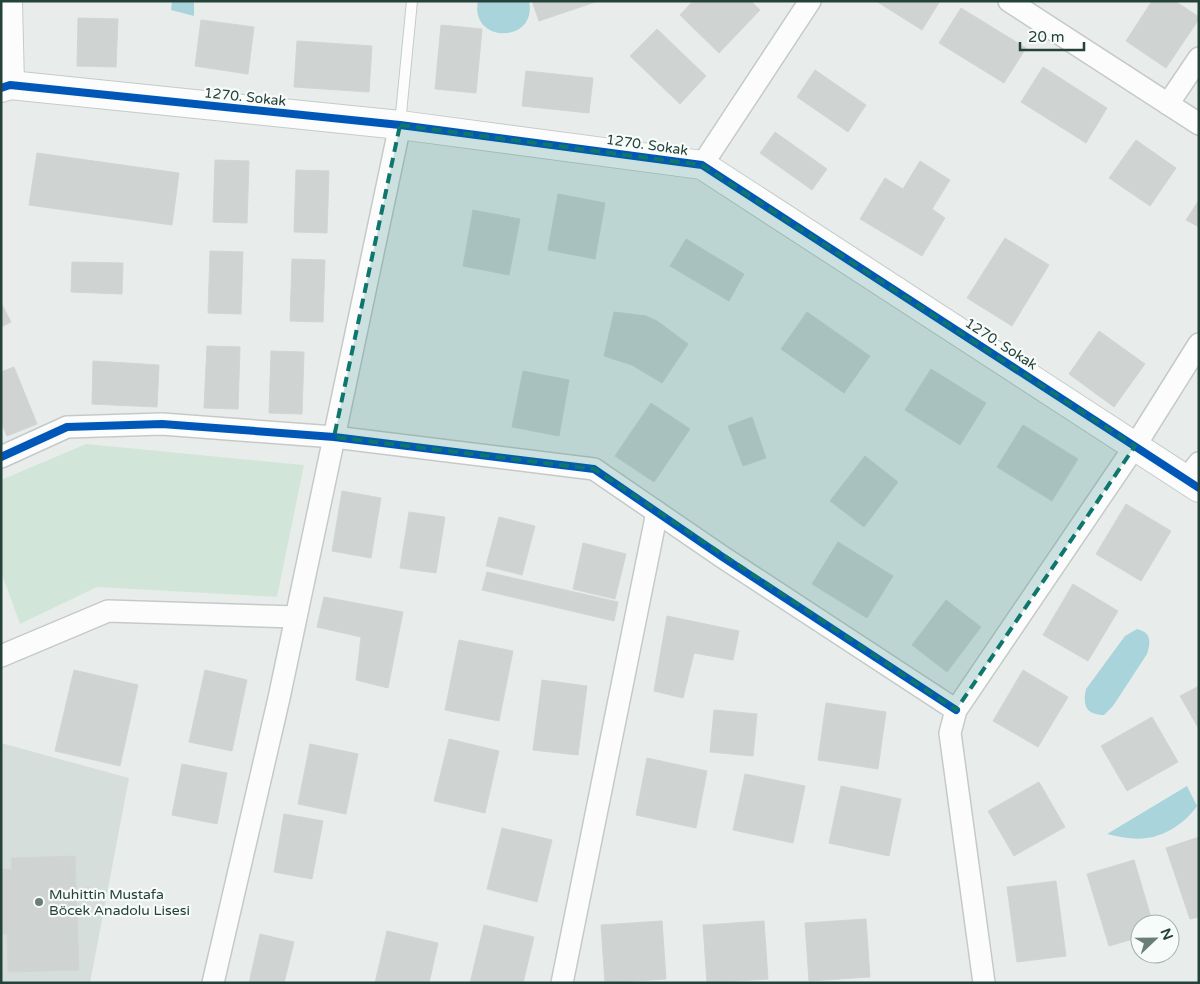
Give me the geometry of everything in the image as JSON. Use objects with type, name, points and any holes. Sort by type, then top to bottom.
[{"type":"street","points":[[6,86],[8,1]]},
{"type":"street","points":[[702,165],[810,1]]},
{"type":"street","points":[[1009,1],[1199,124]]},
{"type":"street","points":[[1168,104],[1199,58]]},
{"type":"street","name":"1270. Sokak","points":[[6,86],[400,125],[702,165],[1135,446],[1195,477]]},
{"type":"street","points":[[213,983],[279,698],[400,125]]},
{"type":"street","points":[[984,983],[950,733],[956,710],[1135,446],[1199,344]]},
{"type":"street","points":[[1,457],[67,427],[162,424],[334,436],[594,468],[724,558],[956,710]]},
{"type":"street","points":[[562,983],[657,512]]},
{"type":"street","points":[[3,651],[108,611],[296,617]]},
{"type":"lane","points":[[400,125],[412,1]]},
{"type":"highlighted area","points":[[400,125],[702,165],[1135,446],[956,710],[594,469],[334,437]]},
{"type":"shaded area","points":[[1,743],[129,778],[90,983],[1,983]]},
{"type":"green space","points":[[86,444],[304,465],[277,597],[97,587],[20,624],[1,572],[1,480]]},
{"type":"water","points":[[172,1],[194,1],[194,16],[171,10]]},
{"type":"water","points":[[478,1],[529,1],[529,15],[524,25],[514,31],[504,33],[493,31],[483,25],[478,15]]},
{"type":"water","points":[[1137,629],[1145,632],[1149,638],[1147,654],[1113,706],[1104,715],[1093,713],[1085,705],[1086,689],[1125,636]]},
{"type":"water","points":[[1187,786],[1197,806],[1188,817],[1169,831],[1142,839],[1107,834]]},
{"type":"building","points":[[532,1],[598,1],[539,21]]},
{"type":"building","points":[[693,1],[751,1],[760,10],[719,53],[680,15]]},
{"type":"building","points":[[876,1],[940,1],[922,30]]},
{"type":"building","points":[[1152,1],[1175,1],[1199,17],[1166,68],[1126,41]]},
{"type":"building","points":[[961,8],[1026,48],[1004,83],[939,43]]},
{"type":"building","points":[[78,18],[118,19],[116,67],[77,66]]},
{"type":"building","points":[[201,20],[254,27],[248,74],[195,66]]},
{"type":"building","points":[[441,25],[482,29],[476,93],[435,89]]},
{"type":"building","points":[[657,29],[706,76],[680,104],[630,56]]},
{"type":"building","points":[[297,41],[372,46],[369,92],[294,87]]},
{"type":"building","points":[[1043,67],[1107,108],[1086,143],[1021,102]]},
{"type":"building","points":[[815,70],[866,105],[848,132],[797,97]]},
{"type":"building","points":[[526,71],[593,78],[589,113],[522,106]]},
{"type":"building","points":[[775,132],[827,169],[812,190],[760,153]]},
{"type":"building","points":[[1136,140],[1176,168],[1150,206],[1109,178]]},
{"type":"building","points":[[37,153],[179,173],[172,225],[29,205]]},
{"type":"building","points":[[215,160],[249,161],[247,223],[213,222]]},
{"type":"building","points":[[920,161],[950,180],[932,209],[945,218],[922,256],[860,219],[885,178],[903,189]]},
{"type":"building","points":[[296,170],[329,171],[327,233],[294,232]]},
{"type":"building","points":[[558,194],[605,203],[595,259],[548,250]]},
{"type":"building","points":[[1199,200],[1199,227],[1186,220]]},
{"type":"building","points":[[473,210],[520,219],[509,275],[463,266]]},
{"type":"building","points":[[1005,238],[1049,265],[1012,326],[967,298]]},
{"type":"building","points":[[686,239],[744,274],[729,301],[670,266]]},
{"type":"building","points":[[210,251],[243,252],[241,314],[208,313]]},
{"type":"building","points":[[292,259],[325,260],[323,322],[290,321]]},
{"type":"building","points":[[72,262],[123,263],[122,294],[71,292]]},
{"type":"building","points":[[1,303],[11,322],[1,327]]},
{"type":"building","points":[[614,312],[646,316],[657,321],[688,344],[662,383],[632,365],[604,356]]},
{"type":"building","points":[[807,312],[870,356],[844,393],[781,349]]},
{"type":"building","points":[[1099,331],[1145,364],[1114,407],[1069,374]]},
{"type":"building","points":[[207,346],[240,347],[238,409],[204,408]]},
{"type":"building","points":[[271,351],[304,352],[302,414],[269,413]]},
{"type":"building","points":[[93,361],[159,365],[157,407],[92,404]]},
{"type":"building","points":[[14,367],[37,424],[7,436],[1,422],[1,372]]},
{"type":"building","points":[[931,369],[986,403],[960,445],[905,410]]},
{"type":"building","points":[[523,371],[569,380],[559,436],[512,427]]},
{"type":"building","points":[[651,403],[690,429],[654,482],[615,456]]},
{"type":"building","points":[[752,417],[766,458],[743,466],[728,426]]},
{"type":"building","points":[[1023,425],[1078,459],[1052,501],[997,467]]},
{"type":"building","points":[[865,456],[898,482],[864,527],[830,501]]},
{"type":"building","points":[[342,491],[381,498],[371,558],[332,551]]},
{"type":"building","points":[[1126,504],[1171,531],[1141,581],[1096,554]]},
{"type":"building","points":[[409,512],[445,517],[436,573],[400,568]]},
{"type":"building","points":[[499,517],[535,526],[522,575],[486,566]]},
{"type":"building","points":[[838,542],[893,576],[867,618],[812,584]]},
{"type":"building","points":[[583,543],[626,554],[615,599],[573,589]]},
{"type":"building","points":[[487,572],[618,602],[614,621],[482,590]]},
{"type":"building","points":[[1073,584],[1118,611],[1088,661],[1043,635]]},
{"type":"building","points":[[324,597],[403,612],[388,688],[356,680],[361,637],[317,627]]},
{"type":"building","points":[[946,600],[981,627],[947,672],[912,645]]},
{"type":"building","points":[[667,616],[739,631],[733,660],[694,653],[683,698],[654,691]]},
{"type":"building","points":[[459,640],[513,651],[499,721],[445,710]]},
{"type":"building","points":[[74,670],[138,685],[120,766],[55,751]]},
{"type":"building","points":[[205,670],[247,680],[232,751],[189,742]]},
{"type":"building","points":[[1023,670],[1068,697],[1038,747],[993,721]]},
{"type":"building","points":[[542,680],[587,686],[578,755],[533,750]]},
{"type":"building","points":[[1199,686],[1199,729],[1180,696]]},
{"type":"building","points":[[826,703],[886,712],[878,769],[818,760]]},
{"type":"building","points":[[714,710],[757,714],[753,756],[710,752]]},
{"type":"building","points":[[1152,717],[1178,762],[1127,791],[1101,746]]},
{"type":"building","points":[[449,739],[499,751],[485,813],[434,801]]},
{"type":"building","points":[[310,744],[358,754],[346,814],[298,804]]},
{"type":"building","points":[[647,758],[707,771],[696,828],[636,815]]},
{"type":"building","points":[[182,764],[227,773],[217,824],[172,815]]},
{"type":"building","points":[[745,774],[805,786],[793,843],[733,830]]},
{"type":"building","points":[[1039,782],[1065,827],[1014,856],[988,811]]},
{"type":"building","points":[[841,786],[901,799],[889,856],[829,843]]},
{"type":"building","points":[[284,814],[323,821],[312,879],[274,872]]},
{"type":"building","points":[[502,828],[552,840],[537,902],[487,889]]},
{"type":"building","points":[[1199,837],[1199,917],[1190,919],[1166,848]]},
{"type":"building","name":"Muhittin Mustafa Böcek Anadolu Lisesi","points":[[75,856],[79,970],[8,972],[7,934],[1,935],[1,869],[12,869],[11,858]]},
{"type":"building","points":[[1134,860],[1150,914],[1130,914],[1130,940],[1109,946],[1087,874]]},
{"type":"building","points":[[1056,881],[1066,956],[1017,962],[1007,887]]},
{"type":"building","points":[[866,919],[870,977],[809,981],[805,923]]},
{"type":"building","points":[[662,921],[666,979],[605,983],[601,925]]},
{"type":"building","points":[[764,921],[768,979],[707,983],[703,925]]},
{"type":"building","points":[[484,925],[534,937],[523,983],[470,983]]},
{"type":"building","points":[[387,931],[438,943],[429,983],[375,983]]},
{"type":"building","points":[[260,934],[294,942],[284,983],[249,983]]},
{"type":"cycle path","points":[[1,88],[10,85],[400,125],[702,165],[1199,488]]},
{"type":"cycle path","points":[[1,457],[67,427],[162,424],[334,437],[594,469],[724,558],[956,710]]},
{"type":"place","name":"Muhittin Mustafa Böcek Anadolu Lisesi","points":[[39,902]]}]
